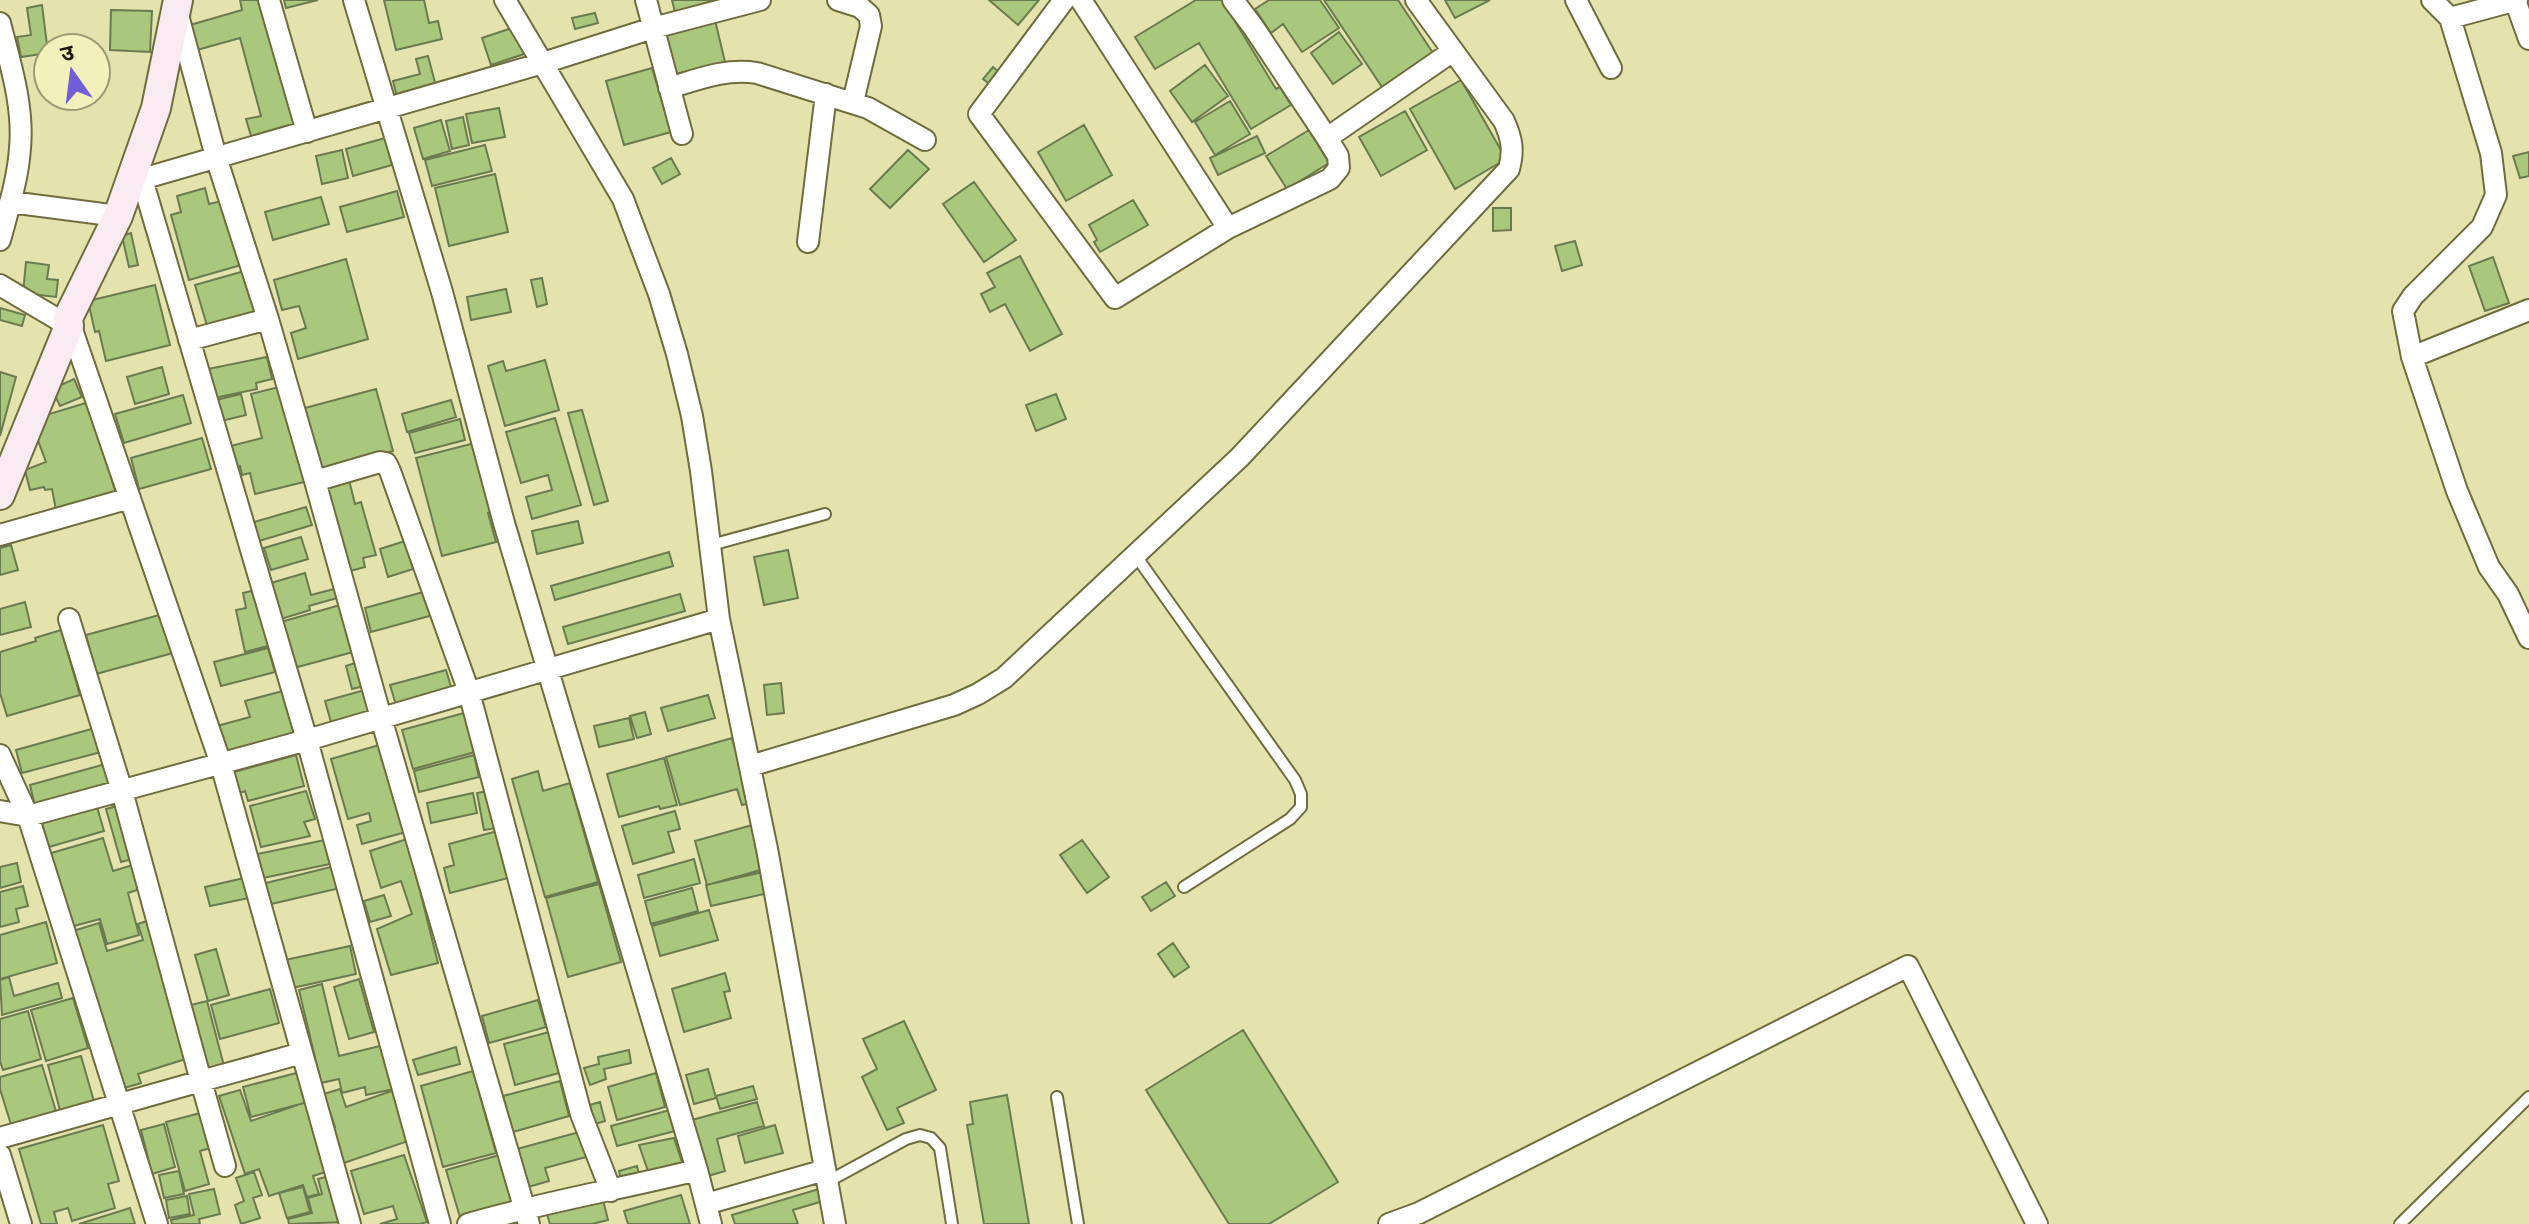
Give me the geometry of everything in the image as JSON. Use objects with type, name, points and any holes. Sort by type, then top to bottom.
[{"type":"main road","points":[[0,495],[6,466],[68,322],[137,176],[156,108],[177,6]]},
{"type":"street","points":[[269,0],[307,132]]},
{"type":"street","points":[[354,0],[442,292],[504,523],[709,1214],[826,1176]]},
{"type":"street","points":[[505,0],[623,199],[659,294],[692,416],[719,619],[750,766],[835,1224]]},
{"type":"street","points":[[646,0],[682,134]]},
{"type":"street","points":[[440,1224],[307,740],[189,340],[137,176],[307,132],[653,28],[760,0]]},
{"type":"street","points":[[838,0],[860,7],[869,15],[871,26],[853,102]]},
{"type":"street","points":[[1064,0],[979,114],[1115,298],[1228,228],[1330,179],[1339,168],[1338,156],[1327,138],[1233,0]]},
{"type":"street","points":[[1081,0],[1228,228]]},
{"type":"street","points":[[750,766],[954,705],[1004,678],[1240,457],[1509,169],[1513,153],[1512,138],[1504,121],[1416,0]]},
{"type":"street","points":[[1576,0],[1611,68]]},
{"type":"street","points":[[2432,0],[2450,18],[2491,153],[2496,195],[2482,227],[2413,296],[2403,311],[2412,357],[2457,491],[2489,567],[2508,594],[2529,638]]},
{"type":"street","points":[[2450,18],[2516,0],[2529,39]]},
{"type":"street","points":[[177,6],[216,157],[268,319],[526,1216]]},
{"type":"street","points":[[0,23],[20,113],[21,145],[0,240]]},
{"type":"street","points":[[1327,138],[1453,51]]},
{"type":"street","points":[[669,88],[740,70],[853,102],[925,140]]},
{"type":"street","points":[[808,242],[826,94]]},
{"type":"street","points":[[10,202],[118,216]]},
{"type":"street","points":[[0,285],[68,322],[221,764],[350,1224]]},
{"type":"street","points":[[2412,357],[2529,310]]},
{"type":"street","points":[[189,340],[268,319]]},
{"type":"street","points":[[315,481],[380,462],[386,463],[469,692],[581,1114],[611,1191]]},
{"type":"street","points":[[0,535],[130,498]]},
{"type":"street","points":[[69,619],[122,791],[225,1166]]},
{"type":"street","points":[[0,811],[28,816],[122,791],[719,619]]},
{"type":"street","points":[[0,755],[28,816],[157,1224]]},
{"type":"street","points":[[1389,1224],[1419,1213],[1582,1133],[1908,966],[2037,1224]]},
{"type":"street","points":[[0,1138],[302,1053]]},
{"type":"street","points":[[0,1155],[21,1224]]},
{"type":"street","points":[[468,1224],[526,1216],[697,1170]]},
{"type":"lane","points":[[711,545],[825,514]]},
{"type":"lane","points":[[1136,556],[1295,780],[1301,794],[1301,807],[1290,819],[1184,887]]},
{"type":"lane","points":[[1057,1097],[1078,1224]]},
{"type":"lane","points":[[2400,1224],[2529,1097]]},
{"type":"lane","points":[[826,1176],[906,1139],[920,1135],[931,1138],[940,1148],[952,1224]]},
{"type":"building","points":[[240,0],[258,0],[297,130],[252,139],[246,119],[261,116],[240,38],[197,50],[190,25],[242,10]]},
{"type":"building","points":[[284,0],[318,0],[286,8]]},
{"type":"building","points":[[384,0],[424,0],[429,23],[438,21],[442,39],[396,50]]},
{"type":"building","points":[[672,0],[717,0],[675,12]]},
{"type":"building","points":[[989,0],[1039,0],[1018,25]]},
{"type":"building","points":[[1196,0],[1222,0],[1276,89],[1280,87],[1291,105],[1251,129],[1199,43],[1155,69],[1135,37]]},
{"type":"building","points":[[1269,0],[1320,0],[1339,28],[1302,52],[1283,24],[1271,33],[1255,9]]},
{"type":"building","points":[[1324,0],[1398,0],[1433,53],[1382,87]]},
{"type":"building","points":[[1445,0],[1490,0],[1455,18]]},
{"type":"building","points":[[42,5],[45,32],[32,32],[32,55],[21,57],[17,37],[31,35],[27,8]]},
{"type":"building","points":[[111,10],[152,11],[150,52],[112,50]]},
{"type":"building","points":[[595,13],[598,23],[575,29],[572,18]]},
{"type":"building","points":[[715,20],[725,62],[676,74],[666,32]]},
{"type":"building","points":[[515,27],[524,54],[491,65],[482,38]]},
{"type":"building","points":[[1339,32],[1362,64],[1333,84],[1311,53]]},
{"type":"building","points":[[428,56],[436,86],[397,97],[393,81],[420,74],[416,59]]},
{"type":"building","points":[[1205,65],[1228,96],[1192,122],[1170,91]]},
{"type":"building","points":[[993,67],[1006,78],[996,89],[983,79]]},
{"type":"building","points":[[652,68],[671,132],[624,145],[606,81]]},
{"type":"building","points":[[1461,80],[1506,159],[1455,189],[1410,109]]},
{"type":"building","points":[[1230,101],[1250,134],[1215,155],[1195,122]]},
{"type":"building","points":[[499,108],[505,137],[472,143],[466,114]]},
{"type":"building","points":[[1405,111],[1427,150],[1381,176],[1359,137]]},
{"type":"building","points":[[463,117],[469,145],[452,149],[446,121]]},
{"type":"building","points":[[441,120],[450,151],[423,159],[414,128]]},
{"type":"building","points":[[1084,125],[1112,175],[1066,201],[1038,152]]},
{"type":"building","points":[[1309,130],[1329,163],[1287,189],[1266,156]]},
{"type":"building","points":[[1257,136],[1265,153],[1218,175],[1210,158]]},
{"type":"building","points":[[385,138],[392,165],[353,176],[346,149]]},
{"type":"building","points":[[485,145],[492,171],[432,186],[425,160]]},
{"type":"building","points":[[342,150],[348,178],[322,184],[316,156]]},
{"type":"building","points":[[908,150],[929,169],[890,208],[870,189]]},
{"type":"building","points":[[2529,152],[2529,176],[2520,178],[2513,156]]},
{"type":"building","points":[[671,158],[680,174],[662,184],[653,168]]},
{"type":"building","points":[[495,174],[508,232],[449,246],[435,188]]},
{"type":"building","points":[[974,182],[1016,240],[984,262],[943,204]]},
{"type":"building","points":[[205,188],[209,204],[222,201],[248,263],[189,280],[171,215],[181,212],[177,196]]},
{"type":"building","points":[[397,191],[404,217],[347,232],[340,207]]},
{"type":"building","points":[[321,197],[329,224],[273,240],[265,212]]},
{"type":"building","points":[[1133,200],[1148,225],[1100,252],[1089,225]]},
{"type":"building","points":[[1493,208],[1511,208],[1511,230],[1493,231]]},
{"type":"building","points":[[131,233],[138,265],[129,267],[122,236]]},
{"type":"building","points":[[1575,241],[1582,265],[1562,271],[1555,246]]},
{"type":"building","points":[[1020,256],[1062,334],[1030,351],[1005,304],[990,312],[981,294],[995,287],[987,273]]},
{"type":"building","points":[[2493,257],[2509,303],[2485,311],[2469,266]]},
{"type":"building","points":[[346,259],[368,339],[298,359],[291,333],[306,328],[299,306],[282,310],[274,280]]},
{"type":"building","points":[[26,262],[49,265],[47,279],[58,280],[56,297],[23,293]]},
{"type":"building","points":[[248,270],[260,314],[208,329],[195,285]]},
{"type":"building","points":[[542,278],[547,304],[537,307],[531,280]]},
{"type":"building","points":[[155,285],[170,345],[106,361],[88,301]]},
{"type":"building","points":[[506,289],[511,312],[471,320],[467,297]]},
{"type":"building","points":[[0,308],[25,315],[22,326],[0,320]]},
{"type":"building","points":[[267,357],[272,379],[256,383],[257,389],[214,398],[208,369]]},
{"type":"building","points":[[545,360],[559,410],[505,426],[488,366],[503,361],[506,371]]},
{"type":"building","points":[[162,367],[169,394],[135,404],[127,377]]},
{"type":"building","points":[[0,372],[16,377],[0,436]]},
{"type":"building","points":[[74,379],[82,397],[60,406],[52,389]]},
{"type":"building","points":[[283,386],[308,481],[255,494],[250,473],[242,475],[240,466],[236,467],[231,446],[262,438],[251,394]]},
{"type":"building","points":[[376,389],[393,451],[322,470],[305,408]]},
{"type":"building","points":[[241,394],[246,415],[221,421],[216,400]]},
{"type":"building","points":[[1056,394],[1066,419],[1036,431],[1026,405]]},
{"type":"building","points":[[183,395],[191,423],[124,443],[115,414]]},
{"type":"building","points":[[451,400],[456,417],[407,432],[402,414]]},
{"type":"building","points":[[89,402],[116,494],[56,510],[52,489],[30,490],[25,470],[46,462],[36,435],[46,415]]},
{"type":"building","points":[[582,410],[608,501],[594,505],[568,413]]},
{"type":"building","points":[[555,418],[581,505],[532,519],[526,497],[552,490],[548,475],[521,483],[506,432]]},
{"type":"building","points":[[460,419],[465,440],[415,453],[409,433]]},
{"type":"building","points":[[202,438],[211,469],[139,489],[131,458]]},
{"type":"building","points":[[475,443],[493,512],[488,513],[496,542],[442,556],[416,458]]},
{"type":"building","points":[[348,476],[355,504],[361,502],[376,555],[363,558],[365,567],[350,571],[325,483]]},
{"type":"building","points":[[306,507],[312,525],[259,541],[254,522]]},
{"type":"building","points":[[578,521],[583,543],[537,554],[532,531]]},
{"type":"building","points":[[301,537],[308,559],[271,570],[264,548]]},
{"type":"building","points":[[405,541],[413,569],[388,577],[380,549]]},
{"type":"building","points":[[11,545],[18,570],[0,575],[0,548]]},
{"type":"building","points":[[788,550],[798,598],[764,605],[754,557]]},
{"type":"building","points":[[669,552],[673,566],[555,600],[551,586]]},
{"type":"building","points":[[305,573],[311,595],[334,589],[337,598],[281,619],[271,583]]},
{"type":"building","points":[[255,590],[268,646],[245,652],[236,610],[246,608],[243,593]]},
{"type":"building","points":[[427,591],[433,615],[371,632],[365,608]]},
{"type":"building","points":[[680,594],[685,611],[568,644],[563,627]]},
{"type":"building","points":[[25,602],[31,627],[0,635],[0,609]]},
{"type":"building","points":[[340,605],[353,652],[294,668],[281,622]]},
{"type":"building","points":[[163,614],[173,653],[96,674],[86,635]]},
{"type":"building","points":[[61,630],[80,695],[7,716],[0,693],[0,652]]},
{"type":"building","points":[[268,648],[275,672],[221,686],[214,662]]},
{"type":"building","points":[[361,661],[368,685],[352,689],[346,666]]},
{"type":"building","points":[[446,670],[452,690],[396,705],[390,685]]},
{"type":"building","points":[[781,683],[784,713],[767,715],[764,685]]},
{"type":"building","points":[[365,690],[371,711],[331,722],[325,701]]},
{"type":"building","points":[[283,691],[295,737],[226,756],[217,726],[250,717],[245,701]]},
{"type":"building","points":[[708,695],[715,718],[668,731],[661,708]]},
{"type":"building","points":[[645,712],[651,734],[637,738],[630,716]]},
{"type":"building","points":[[464,713],[475,752],[413,769],[402,730]]},
{"type":"building","points":[[629,718],[634,739],[599,747],[594,726]]},
{"type":"building","points":[[95,728],[101,752],[22,773],[16,750]]},
{"type":"building","points":[[732,738],[750,803],[742,805],[737,789],[680,805],[666,757]]},
{"type":"building","points":[[393,741],[417,829],[362,844],[357,825],[371,821],[369,813],[348,819],[331,759]]},
{"type":"building","points":[[296,755],[304,786],[248,801],[245,791],[240,793],[234,772]]},
{"type":"building","points":[[474,755],[479,777],[419,792],[414,771]]},
{"type":"building","points":[[664,758],[677,805],[660,809],[659,806],[619,817],[607,774]]},
{"type":"building","points":[[109,763],[115,788],[36,810],[30,785]]},
{"type":"building","points":[[538,771],[543,791],[570,783],[598,882],[545,897],[512,779]]},
{"type":"building","points":[[306,791],[315,819],[304,822],[310,836],[261,847],[250,806]]},
{"type":"building","points":[[488,791],[496,828],[484,830],[477,793]]},
{"type":"building","points":[[473,793],[477,813],[431,823],[427,803]]},
{"type":"building","points":[[121,805],[136,858],[121,862],[106,809]]},
{"type":"building","points":[[97,807],[104,831],[49,847],[42,823]]},
{"type":"building","points":[[675,811],[680,829],[668,832],[674,852],[633,864],[622,826]]},
{"type":"building","points":[[756,824],[768,868],[707,885],[695,841]]},
{"type":"building","points":[[505,829],[516,876],[450,893],[444,868],[454,865],[449,844]]},
{"type":"building","points":[[103,838],[113,871],[133,865],[140,889],[128,893],[139,935],[107,944],[100,919],[70,927],[48,854]]},
{"type":"building","points":[[407,839],[438,963],[391,975],[377,929],[412,914],[401,881],[381,888],[370,851]]},
{"type":"building","points":[[325,840],[330,864],[258,879],[253,855]]},
{"type":"building","points":[[1082,840],[1109,877],[1087,893],[1060,855]]},
{"type":"building","points":[[694,859],[700,883],[644,898],[638,875]]},
{"type":"building","points":[[17,863],[21,882],[0,888],[0,867]]},
{"type":"building","points":[[335,866],[340,888],[267,905],[262,884]]},
{"type":"building","points":[[763,872],[768,893],[711,906],[706,885]]},
{"type":"building","points":[[244,878],[249,898],[210,906],[205,887]]},
{"type":"building","points":[[1166,882],[1175,896],[1151,911],[1142,897]]},
{"type":"building","points":[[599,884],[621,962],[568,977],[546,898]]},
{"type":"building","points":[[23,886],[28,906],[16,909],[19,922],[0,927],[0,892]]},
{"type":"building","points":[[692,888],[698,911],[651,924],[645,901]]},
{"type":"building","points":[[384,895],[391,916],[370,922],[364,901]]},
{"type":"building","points":[[709,910],[718,940],[660,956],[652,926]]},
{"type":"building","points":[[150,920],[192,1057],[138,1074],[141,1083],[121,1089],[73,931],[99,923],[107,951],[143,940],[138,924]]},
{"type":"building","points":[[46,922],[57,963],[0,979],[0,935]]},
{"type":"building","points":[[1173,943],[1189,967],[1174,977],[1158,954]]},
{"type":"building","points":[[350,946],[356,974],[292,988],[285,960]]},
{"type":"building","points":[[216,949],[229,995],[208,1001],[195,955]]},
{"type":"building","points":[[725,973],[730,991],[724,992],[731,1018],[684,1032],[672,989]]},
{"type":"building","points":[[9,977],[14,996],[58,983],[62,998],[2,1015],[0,980]]},
{"type":"building","points":[[359,979],[374,1032],[349,1039],[334,987]]},
{"type":"building","points":[[322,984],[339,1056],[384,1045],[394,1089],[366,1095],[365,1087],[342,1093],[339,1079],[321,1083],[299,990]]},
{"type":"building","points":[[270,989],[279,1023],[220,1039],[211,1005]]},
{"type":"building","points":[[73,998],[88,1048],[46,1061],[31,1010]]},
{"type":"building","points":[[538,1000],[546,1027],[489,1043],[482,1016]]},
{"type":"building","points":[[207,1001],[224,1066],[205,1071],[187,1006]]},
{"type":"building","points":[[28,1011],[41,1059],[3,1070],[0,1061],[0,1019]]},
{"type":"building","points":[[904,1021],[936,1090],[897,1108],[904,1123],[887,1130],[862,1077],[877,1069],[863,1039]]},
{"type":"building","points":[[1243,1030],[1338,1182],[1269,1224],[1229,1224],[1146,1090]]},
{"type":"building","points":[[549,1032],[559,1073],[515,1085],[504,1044]]},
{"type":"building","points":[[456,1047],[460,1064],[418,1075],[413,1060]]},
{"type":"building","points":[[629,1050],[631,1063],[604,1069],[606,1079],[590,1085],[584,1068],[599,1064],[598,1057]]},
{"type":"building","points":[[81,1056],[95,1105],[61,1114],[48,1065]]},
{"type":"building","points":[[42,1065],[58,1118],[13,1131],[0,1089],[0,1077]]},
{"type":"building","points":[[708,1069],[716,1098],[694,1104],[686,1075]]},
{"type":"building","points":[[473,1071],[496,1153],[443,1167],[421,1086]]},
{"type":"building","points":[[300,1072],[308,1102],[251,1117],[243,1087]]},
{"type":"building","points":[[656,1073],[665,1107],[617,1120],[608,1087]]},
{"type":"building","points":[[560,1081],[569,1116],[513,1132],[503,1096]]},
{"type":"building","points":[[753,1086],[757,1099],[720,1109],[716,1096]]},
{"type":"building","points":[[340,1089],[346,1107],[397,1089],[414,1139],[341,1164],[329,1129],[335,1127],[324,1094]]},
{"type":"building","points":[[240,1090],[251,1121],[309,1101],[332,1170],[313,1176],[319,1194],[307,1197],[303,1185],[269,1196],[259,1169],[245,1174],[219,1096]]},
{"type":"building","points":[[1007,1095],[1029,1224],[984,1224],[967,1125],[973,1124],[970,1102]]},
{"type":"building","points":[[600,1102],[605,1121],[595,1124],[590,1105]]},
{"type":"building","points":[[757,1102],[764,1126],[717,1139],[725,1171],[708,1176],[692,1120]]},
{"type":"building","points":[[670,1110],[675,1131],[617,1146],[611,1126]]},
{"type":"building","points":[[204,1112],[214,1147],[200,1151],[209,1184],[185,1191],[166,1122]]},
{"type":"building","points":[[164,1124],[175,1167],[152,1174],[141,1130]]},
{"type":"building","points":[[103,1125],[119,1181],[108,1184],[115,1208],[72,1221],[68,1208],[54,1212],[57,1224],[41,1224],[19,1149]]},
{"type":"building","points":[[775,1125],[783,1153],[745,1163],[738,1136]]},
{"type":"building","points":[[583,1131],[590,1156],[545,1168],[549,1181],[528,1187],[517,1149]]},
{"type":"building","points":[[674,1138],[683,1165],[649,1174],[639,1145]]},
{"type":"building","points":[[503,1154],[517,1204],[462,1224],[446,1170]]},
{"type":"building","points":[[404,1155],[427,1222],[380,1224],[397,1219],[393,1206],[364,1214],[351,1171]]},
{"type":"building","points":[[637,1166],[640,1179],[622,1184],[619,1171]]},
{"type":"building","points":[[179,1171],[184,1194],[164,1198],[159,1175]]},
{"type":"building","points":[[254,1172],[262,1195],[253,1198],[260,1218],[241,1224],[235,1205],[244,1201],[236,1178]]},
{"type":"building","points":[[333,1175],[346,1222],[289,1224],[288,1219],[312,1213],[308,1198],[322,1194],[318,1179]]},
{"type":"building","points":[[303,1187],[310,1212],[287,1218],[279,1193]]},
{"type":"building","points":[[214,1189],[220,1214],[199,1219],[200,1224],[172,1224],[171,1220],[194,1215],[189,1194]]},
{"type":"building","points":[[819,1189],[823,1201],[793,1210],[798,1224],[735,1224],[732,1215]]},
{"type":"building","points":[[681,1195],[690,1224],[628,1224],[624,1211]]},
{"type":"building","points":[[187,1196],[190,1214],[169,1218],[166,1200]]},
{"type":"building","points":[[602,1196],[608,1220],[592,1224],[550,1224],[546,1211]]},
{"type":"building","points":[[130,1208],[135,1224],[79,1224]]}]
